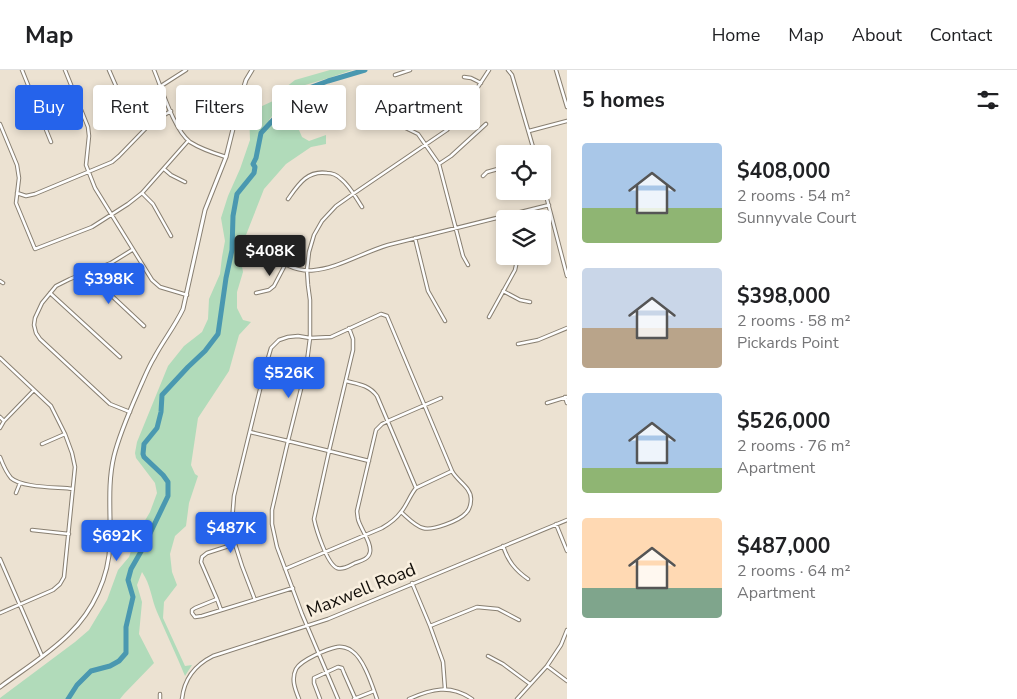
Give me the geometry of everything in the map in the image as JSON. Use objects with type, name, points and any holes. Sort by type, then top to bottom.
[{"type":"main road","points":[[0,687],[70,634],[85,616],[100,592],[110,545],[111,473],[114,456],[130,412],[153,359],[183,309],[205,210],[226,157],[242,93],[246,80],[252,70]]},
{"type":"street","points":[[22,70],[51,142]]},
{"type":"street","points":[[65,70],[88,127],[86,165],[95,188],[152,280],[160,287],[187,295]]},
{"type":"street","points":[[109,70],[116,85]]},
{"type":"street","points":[[154,70],[161,85]]},
{"type":"street","points":[[162,85],[184,70]]},
{"type":"street","points":[[395,75],[410,70]]},
{"type":"street","points":[[464,77],[481,83],[489,70]]},
{"type":"street","points":[[508,70],[512,76],[533,145]]},
{"type":"street","points":[[556,70],[567,107]]},
{"type":"street","points":[[562,89],[567,88]]},
{"type":"street","points":[[166,100],[179,129],[188,141],[226,157]]},
{"type":"street","points":[[17,194],[26,196],[35,194],[112,162],[152,122],[170,111]]},
{"type":"street","points":[[529,131],[567,121]]},
{"type":"street","points":[[0,124],[17,165],[19,178],[16,203],[35,249],[92,227],[128,204],[142,193],[188,141]]},
{"type":"street","points":[[439,164],[451,156],[486,124]]},
{"type":"street","points":[[411,130],[418,134],[439,164],[463,256],[468,265]]},
{"type":"street","points":[[338,699],[292,588],[277,547],[272,524],[272,510],[306,369],[310,338],[310,300],[307,270],[311,243],[318,227],[329,213],[353,194],[447,130]]},
{"type":"street","points":[[164,168],[171,175],[186,182]]},
{"type":"street","points":[[483,176],[487,172],[496,170]]},
{"type":"street","points":[[288,199],[304,178],[320,172],[330,173],[340,177],[362,207]]},
{"type":"street","points":[[142,193],[153,204],[171,236]]},
{"type":"street","points":[[548,200],[567,276]]},
{"type":"street","points":[[528,210],[549,205]]},
{"type":"street","points":[[268,248],[275,257],[285,264],[307,270],[317,270],[333,267],[376,248],[496,218]]},
{"type":"street","points":[[415,238],[428,291],[445,321]]},
{"type":"street","points":[[130,412],[110,404],[40,339],[34,325],[35,318],[42,304],[56,286],[111,263],[132,250]]},
{"type":"street","points":[[256,293],[269,290],[274,286],[285,264]]},
{"type":"street","points":[[489,317],[516,265]]},
{"type":"street","points":[[94,271],[97,282],[144,326]]},
{"type":"street","points":[[503,291],[520,300],[530,302]]},
{"type":"street","points":[[50,293],[120,357]]},
{"type":"street","points":[[254,600],[235,544],[232,522],[234,496],[264,372],[271,348],[279,340],[298,336],[310,338],[331,337],[381,314],[384,314],[389,320],[452,471],[456,479],[466,487],[471,499],[469,509],[465,514],[434,529],[420,527],[401,512]]},
{"type":"street","points":[[349,328],[353,339],[353,350],[314,519],[326,552],[334,566],[344,568],[366,559],[370,552],[357,512],[376,430],[388,421],[442,398]]},
{"type":"street","points":[[518,344],[538,340],[567,328]]},
{"type":"street","points":[[0,358],[51,406],[72,453],[75,467],[64,577],[53,590],[0,613]]},
{"type":"street","points":[[346,381],[361,384],[371,389],[377,396],[416,488]]},
{"type":"street","points":[[0,428],[4,421],[34,390]]},
{"type":"street","points":[[547,403],[566,397],[567,403]]},
{"type":"street","points":[[0,417],[4,421]]},
{"type":"street","points":[[250,432],[369,461]]},
{"type":"street","points":[[42,444],[64,434]]},
{"type":"street","points":[[0,457],[6,471],[20,483],[73,489]]},
{"type":"street","points":[[285,569],[391,523],[401,512],[416,488],[452,471]]},
{"type":"street","points":[[16,494],[20,483]]},
{"type":"street","name":"Maxwell Road","points":[[182,699],[188,678],[206,659],[219,653],[328,619],[567,520]]},
{"type":"street","points":[[556,524],[567,551]]},
{"type":"street","points":[[32,530],[68,534]]},
{"type":"street","points":[[221,610],[201,559],[207,553],[235,544]]},
{"type":"street","points":[[503,546],[512,566],[528,579]]},
{"type":"street","points":[[0,559],[42,656]]},
{"type":"street","points":[[412,583],[443,662],[445,689]]},
{"type":"street","points":[[217,599],[195,608],[192,610],[193,615],[198,617],[292,588]]},
{"type":"street","points":[[430,626],[478,607],[498,609],[519,620]]},
{"type":"street","points":[[517,699],[547,666],[561,645],[567,630]]},
{"type":"street","points":[[298,699],[294,684],[297,666],[306,659],[339,646],[351,650],[360,660],[377,699]]},
{"type":"street","points":[[488,656],[503,664],[530,684]]},
{"type":"street","points":[[547,666],[567,681]]},
{"type":"street","points":[[320,699],[313,681],[314,678],[338,667],[342,668],[354,699],[374,690]]},
{"type":"street","points":[[409,699],[427,692],[445,689],[464,693],[472,699]]},
{"type":"street","points":[[160,694],[160,699]]},
{"type":"green space","points":[[330,70],[352,70],[305,85],[289,85],[295,80]]},
{"type":"green space","points":[[272,101],[272,116],[269,120],[272,122],[272,130],[299,130],[302,137],[309,141],[326,135],[326,144],[311,147],[286,164],[264,189],[246,235],[241,261],[243,272],[237,292],[237,308],[243,320],[251,322],[239,335],[229,371],[198,418],[191,465],[198,476],[189,503],[186,526],[175,536],[170,554],[172,572],[177,585],[164,602],[163,618],[185,666],[192,665],[185,676],[142,572],[137,585],[142,602],[139,634],[154,663],[120,699],[0,699],[89,630],[107,600],[118,570],[129,557],[137,534],[150,512],[157,493],[155,483],[136,458],[137,442],[168,366],[184,346],[202,332],[208,319],[209,299],[220,274],[225,241],[221,218],[250,140],[250,130],[262,130],[262,106]]},
{"type":"waterway","points":[[68,699],[77,685],[91,671],[110,666],[119,661],[126,653],[126,627],[133,597],[128,580],[131,569],[168,496],[168,482],[144,457],[144,444],[157,428],[161,412],[162,395],[205,351],[218,334],[232,250],[233,216],[237,194],[254,173],[255,167],[253,164],[261,133],[287,101],[301,91],[365,70]]}]
